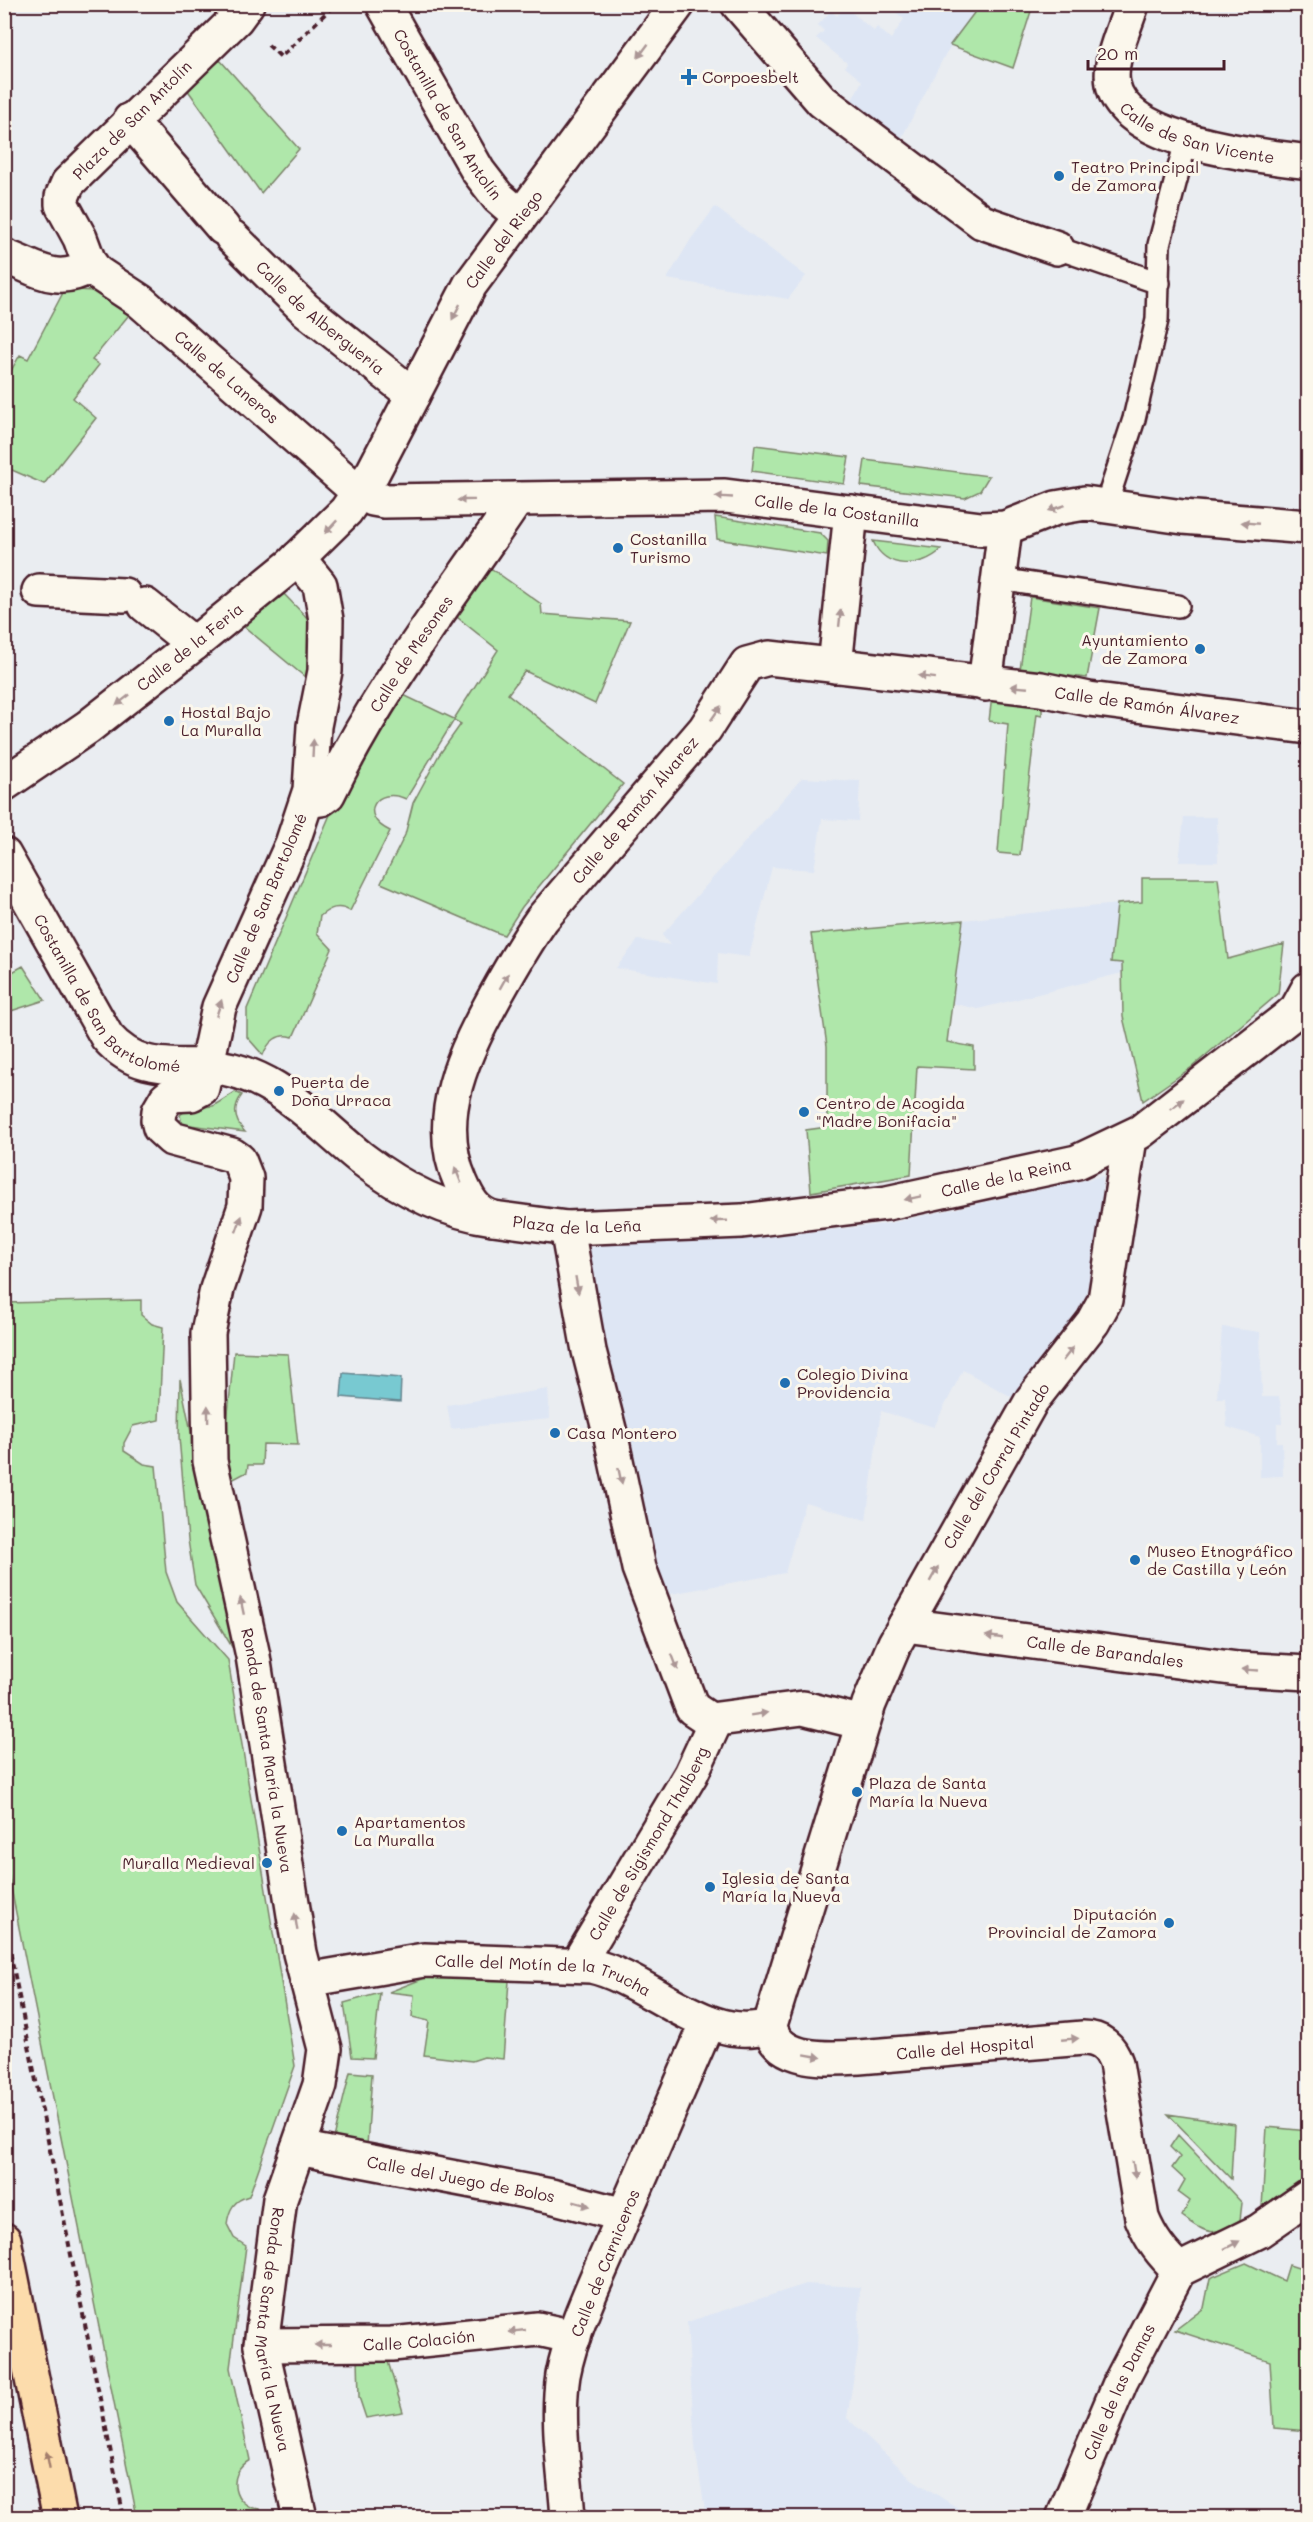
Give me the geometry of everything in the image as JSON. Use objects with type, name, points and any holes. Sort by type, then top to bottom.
[{"type":"highway","points":[[4,2240],[60,2517]]},
{"type":"street","name":"Costanilla de San Antolín","points":[[383,4],[478,171],[498,197],[520,216]]},
{"type":"street","name":"Calle del Riego","points":[[360,492],[465,294],[520,216],[678,4]]},
{"type":"street","points":[[738,4],[822,101],[982,222],[1057,248]]},
{"type":"street","name":"Calle de San Vicente","points":[[1132,4],[1112,77],[1114,91],[1121,104],[1135,116],[1186,141],[1220,149],[1308,162]]},
{"type":"street","name":"Plaza de San Antolín","points":[[91,266],[75,228],[64,212],[62,197],[68,183],[130,120],[232,9]]},
{"type":"street","name":"Calle de Alberguería","points":[[130,120],[228,233],[305,309],[413,395]]},
{"type":"street","points":[[4,256],[60,277],[74,275],[91,266]]},
{"type":"street","name":"Calle de Laneros","points":[[91,266],[140,301],[360,492]]},
{"type":"street","name":"Calle de la Costanilla","points":[[360,492],[384,501],[714,496],[981,529],[1005,528],[1065,505],[1106,505],[1183,517],[1308,527]]},
{"type":"street","name":"Calle de la Feria","points":[[4,784],[88,727],[194,644],[298,558],[328,530],[360,492]]},
{"type":"street","name":"Calle de Mesones","points":[[307,801],[321,799],[328,794],[357,738],[388,687],[517,499]]},
{"type":"street","points":[[835,666],[851,512]]},
{"type":"street","points":[[985,684],[1005,528]]},
{"type":"street","name":"Calle de San Bartolomé","points":[[207,1066],[215,1021],[223,995],[292,843],[307,801],[314,726],[325,671],[326,620],[320,585],[298,558]]},
{"type":"street","points":[[39,591],[135,600],[194,644]]},
{"type":"street","name":"Calle de Ramón Álvarez","points":[[476,1032],[524,946],[542,919],[705,729],[747,664],[769,658],[1041,689],[1089,699],[1308,727]]},
{"type":"street","name":"Costanilla de San Bartolomé","points":[[4,855],[107,1037],[117,1048],[129,1057],[159,1065],[207,1066],[242,1071],[293,1098],[361,1158]]},
{"type":"street","name":"Calle de la Reina","points":[[660,1223],[741,1221],[887,1203],[1077,1162],[1130,1138],[1287,1018],[1305,996]]},
{"type":"street","name":"Plaza de la Leña","points":[[476,1032],[466,1055],[451,1106],[450,1144],[454,1166],[467,1197],[478,1211],[493,1218]]},
{"type":"street","name":"Ronda de Santa María la Nueva","points":[[207,1066],[205,1081],[198,1092],[171,1095],[159,1111],[158,1120],[160,1128],[172,1139],[232,1155],[239,1160],[246,1178],[245,1206],[216,1289],[208,1333],[209,1452],[253,1656],[300,1953],[322,2033],[324,2068],[276,2215],[261,2345],[300,2517]]},
{"type":"street","name":"Calle del Corral Pintado","points":[[905,1625],[1032,1400],[1093,1322],[1105,1300],[1130,1138]]},
{"type":"street","name":"Plaza de la Leña","points":[[361,1158],[429,1202],[493,1218],[567,1228],[660,1223]]},
{"type":"street","points":[[567,1228],[589,1351],[611,1437],[639,1568],[696,1712],[704,1718],[716,1720],[803,1708],[863,1723]]},
{"type":"street","points":[[770,2025],[863,1723],[877,1683],[905,1625]]},
{"type":"street","name":"Calle de Barandales","points":[[905,1625],[1238,1669],[1308,1673]]},
{"type":"street","name":"Calle de Sigismond Thalberg","points":[[577,1965],[691,1774],[716,1720]]},
{"type":"street","name":"Calle del Motín de la Trucha","points":[[307,1980],[424,1960],[577,1965],[616,1972],[708,2022],[745,2029],[770,2025]]},
{"type":"street","name":"Calle de Carniceros","points":[[568,2517],[561,2406],[563,2375],[574,2337],[624,2215],[708,2022]]},
{"type":"street","name":"Calle del Hospital","points":[[770,2025],[775,2041],[784,2048],[823,2058],[1090,2038],[1104,2044],[1114,2055],[1142,2218],[1150,2238],[1179,2270]]},
{"type":"street","name":"Calle del Juego de Bolos","points":[[298,2148],[551,2196],[624,2215]]},
{"type":"street","points":[[1179,2270],[1259,2231],[1308,2197]]},
{"type":"street","name":"Calle de las Damas","points":[[1063,2517],[1122,2381],[1179,2270]]},
{"type":"street","name":"Calle Colación","points":[[261,2345],[392,2344],[538,2329],[574,2337]]},
{"type":"lane","points":[[1106,505],[1134,419],[1158,315],[1157,259],[1160,237],[1186,141]]},
{"type":"lane","points":[[1057,248],[1159,283]]},
{"type":"lane","points":[[999,579],[1178,606]]},
{"type":"path","points":[[232,9],[281,57],[335,4]]},
{"type":"path","points":[[4,951],[11,961],[4,965]]},
{"type":"path","points":[[4,1922],[124,2517]]},
{"type":"shaded area","points":[[887,5],[980,5],[946,53],[901,139],[852,100],[862,81],[845,67],[847,63],[816,38],[824,31],[818,25],[831,11],[837,16],[845,7],[874,31],[877,27],[891,39],[904,19]]},
{"type":"shaded area","points":[[715,207],[806,276],[788,299],[667,279],[691,239]]},
{"type":"shaded area","points":[[802,778],[860,781],[858,821],[822,819],[814,870],[772,867],[749,957],[718,953],[717,984],[616,968],[638,940],[670,945],[662,935]]},
{"type":"shaded area","points":[[1184,817],[1217,817],[1218,862],[1179,862]]},
{"type":"shaded area","points":[[1117,904],[1111,961],[1122,963],[1122,973],[978,1009],[951,1003],[963,920]]},
{"type":"shaded area","name":"Colegio Divina Providencia","points":[[1103,1176],[1099,1249],[1084,1301],[1019,1401],[963,1370],[934,1427],[881,1411],[866,1520],[805,1502],[785,1573],[665,1595],[653,1562],[627,1430],[606,1350],[589,1248],[632,1240],[735,1238],[736,1240],[886,1224]]},
{"type":"shaded area","points":[[1222,1327],[1260,1332],[1262,1397],[1279,1397],[1281,1407],[1282,1424],[1277,1424],[1277,1442],[1282,1442],[1283,1476],[1260,1477],[1260,1437],[1227,1427],[1225,1398],[1217,1398]]},
{"type":"shaded area","points":[[548,1389],[550,1419],[451,1429],[447,1405]]},
{"type":"shaded area","points":[[806,2284],[860,2287],[858,2352],[847,2418],[912,2479],[972,2517],[706,2517],[695,2447],[687,2322]]},
{"type":"green space","points":[[980,5],[1033,5],[1013,68],[950,45]]},
{"type":"green space","points":[[220,60],[299,149],[261,193],[187,89]]},
{"type":"green space","points":[[65,289],[106,292],[137,305],[92,360],[99,365],[73,398],[96,418],[44,484],[5,467],[5,381],[20,355],[28,359]]},
{"type":"green space","points":[[755,445],[849,457],[844,484],[752,471]]},
{"type":"green space","points":[[865,460],[989,476],[980,491],[965,498],[861,486]]},
{"type":"green space","points":[[715,517],[820,533],[828,541],[827,556],[717,539]]},
{"type":"green space","points":[[873,541],[942,549],[933,556],[914,563],[895,562],[886,557]]},
{"type":"green space","points":[[485,564],[541,604],[542,614],[630,621],[595,704],[525,671],[508,694],[623,784],[522,907],[504,935],[498,933],[381,883],[405,835],[413,803],[439,755],[461,724],[454,720],[406,799],[386,796],[374,804],[374,818],[390,831],[350,911],[334,908],[320,916],[317,933],[332,949],[293,1037],[283,1036],[274,1039],[263,1055],[247,1037],[247,1009],[338,796],[395,691],[454,719],[498,650],[452,613]]},
{"type":"green space","points":[[282,592],[313,624],[311,682],[241,624]]},
{"type":"green space","points":[[1030,597],[1100,608],[1087,678],[1020,670]]},
{"type":"green space","points":[[992,696],[1042,700],[1042,715],[1037,714],[1020,855],[998,853],[1008,724],[989,721]]},
{"type":"green space","points":[[1142,878],[1218,878],[1228,959],[1284,944],[1278,994],[1192,1067],[1143,1101],[1123,1017],[1122,963],[1111,962],[1117,904],[1142,902]]},
{"type":"green space","points":[[963,920],[947,1042],[974,1047],[974,1069],[917,1066],[911,1175],[811,1192],[806,1130],[827,1127],[827,1046],[811,934]]},
{"type":"green space","points":[[23,966],[45,1000],[5,1013],[5,976]]},
{"type":"green space","points":[[235,1092],[242,1095],[236,1114],[238,1123],[245,1132],[182,1124],[180,1115],[189,1108],[213,1106]]},
{"type":"green space","points":[[141,1300],[141,1315],[152,1324],[163,1327],[159,1420],[133,1426],[124,1443],[124,1451],[144,1464],[156,1466],[166,1572],[177,1602],[228,1660],[295,2066],[249,2196],[233,2206],[227,2224],[234,2238],[246,2246],[230,2368],[250,2460],[237,2473],[235,2489],[244,2502],[260,2509],[263,2517],[137,2517],[5,1858],[5,1303]]},
{"type":"green space","points":[[234,1352],[288,1354],[298,1445],[263,1444],[262,1465],[248,1465],[247,1472],[232,1480],[222,1475]]},
{"type":"green space","points":[[180,1379],[238,1657],[195,1585],[188,1540],[179,1437]]},
{"type":"green space","points":[[435,1974],[509,1981],[503,2059],[484,2057],[472,2061],[424,2055],[429,2021],[412,2017],[414,1995],[389,1992]]},
{"type":"green space","points":[[380,1993],[373,2058],[352,2057],[344,2003]]},
{"type":"green space","points":[[350,2072],[372,2074],[367,2146],[333,2142]]},
{"type":"green space","points":[[1168,2114],[1234,2124],[1231,2179]]},
{"type":"green space","points":[[1267,2127],[1308,2131],[1308,2178],[1262,2207]]},
{"type":"green space","points":[[1178,2135],[1242,2203],[1240,2220],[1223,2230],[1210,2232],[1182,2216],[1190,2201],[1178,2192],[1185,2180],[1172,2168],[1180,2157],[1170,2147]]},
{"type":"green space","points":[[1246,2263],[1284,2281],[1289,2265],[1308,2271],[1308,2431],[1274,2428],[1270,2361],[1175,2330],[1204,2308],[1210,2278]]},
{"type":"green space","points":[[358,2358],[387,2358],[403,2412],[366,2418],[359,2397]]},
{"type":"water","points":[[343,1373],[401,1378],[400,1402],[341,1397]]},
{"type":"place","name":"Corpoesbelt","points":[[689,77]]},
{"type":"place","name":"Teatro Principal de Zamora","points":[[1059,176]]},
{"type":"place","name":"Costanilla Turismo","points":[[618,548]]},
{"type":"place","name":"Ayuntamiento de Zamora","points":[[1200,649]]},
{"type":"place","name":"Hostal Bajo La Muralla","points":[[169,721]]},
{"type":"place","name":"Puerta de Doña Urraca","points":[[279,1091]]},
{"type":"place","name":"Centro de Acogida \"Madre Bonifacia\"","points":[[804,1112]]},
{"type":"place","name":"Colegio Divina Providencia","points":[[785,1383]]},
{"type":"place","name":"Casa Montero","points":[[555,1433]]},
{"type":"place","name":"Museo Etnográfico de Castilla y León","points":[[1135,1560]]},
{"type":"place","name":"Plaza de Santa María la Nueva","points":[[857,1792]]},
{"type":"place","name":"Apartamentos La Muralla","points":[[342,1831]]},
{"type":"place","name":"Muralla Medieval","points":[[267,1863]]},
{"type":"place","name":"Iglesia de Santa María la Nueva","points":[[710,1887]]},
{"type":"place","name":"Diputación Provincial de Zamora","points":[[1169,1923]]}]
